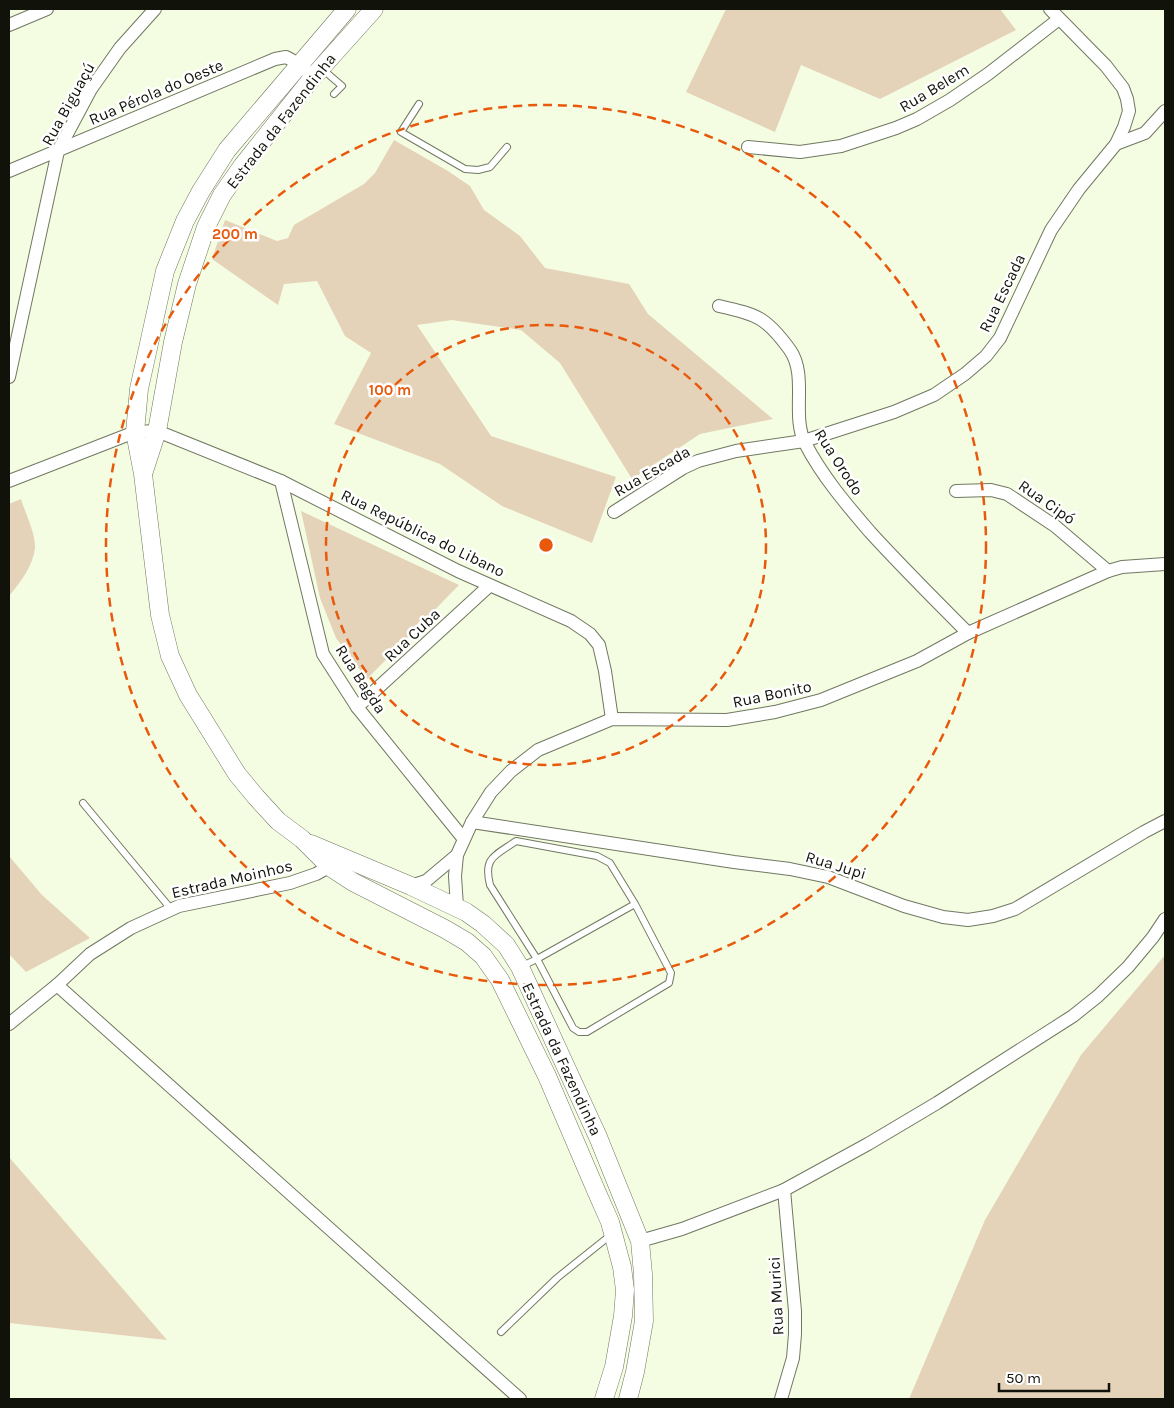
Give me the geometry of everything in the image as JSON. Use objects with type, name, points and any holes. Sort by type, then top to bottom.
[{"type":"main road","name":"Estrada da Fazendinha","points":[[347,9],[228,150],[201,191],[185,220],[165,271],[139,389],[135,432],[143,474],[160,615],[170,656],[188,695],[237,774],[278,821],[337,863],[353,882],[445,929],[466,942],[483,956],[500,980],[547,1076],[613,1233],[622,1267],[625,1290],[620,1339],[604,1399]]},
{"type":"main road","name":"Estrada da Fazendinha","points":[[143,474],[157,431],[173,342],[187,284],[206,227],[222,195],[243,165],[317,72],[374,9]]},
{"type":"main road","name":"Estrada da Fazendinha","points":[[337,863],[411,886],[457,907],[483,924],[506,945],[520,967],[598,1136],[640,1241],[644,1321],[628,1399]]},
{"type":"street","points":[[9,25],[47,9]]},
{"type":"street","name":"Rua Biguaçú","points":[[9,377],[58,151],[91,89],[120,48],[155,9]]},
{"type":"street","name":"Rua Escada","points":[[614,512],[683,468],[698,461],[736,451],[804,441],[894,412],[934,395],[965,374],[986,356],[1000,338],[1051,230],[1079,189],[1116,144],[1124,127],[1128,111],[1128,98],[1123,88],[1106,66],[1050,9]]},
{"type":"street","name":"Rua Belem","points":[[748,147],[800,152],[841,146],[896,128],[917,119],[950,100],[988,74],[1059,19]]},
{"type":"street","name":"Rua Pérola do Oeste","points":[[9,171],[275,59],[286,57],[299,64]]},
{"type":"street","points":[[299,64],[317,72]]},
{"type":"street","points":[[1116,144],[1145,133],[1165,111]]},
{"type":"street","name":"Rua Orodo","points":[[719,306],[751,314],[765,320],[778,334],[792,353],[797,365],[799,418],[804,441],[843,501],[908,573],[968,633]]},
{"type":"street","points":[[9,481],[135,432],[157,431]]},
{"type":"street","name":"Rua República do Libano","points":[[157,431],[281,481],[489,586],[571,621],[590,634],[598,646],[605,671],[612,719]]},
{"type":"street","name":"Rua Bagda","points":[[281,481],[323,654],[357,707],[463,838]]},
{"type":"street","name":"Rua Cipó","points":[[956,491],[992,490],[1007,494],[1055,526],[1108,571]]},
{"type":"street","points":[[1108,571],[1122,567],[1165,564]]},
{"type":"street","name":"Rua Bonito","points":[[457,907],[455,876],[457,855],[463,838],[491,792],[511,771],[538,750],[612,719],[727,720],[775,712],[821,700],[917,660],[968,633],[1108,571]]},
{"type":"street","name":"Rua Cuba","points":[[357,707],[489,586]]},
{"type":"street","name":"Rua Jupi","points":[[472,822],[790,869],[828,877],[904,906],[943,917],[968,920],[993,916],[1015,909],[1165,821]]},
{"type":"street","points":[[411,886],[426,881],[457,855]]},
{"type":"street","name":"Estrada Moinhos","points":[[9,1024],[57,985],[90,954],[131,928],[179,906],[290,883],[316,874],[337,863]]},
{"type":"street","points":[[640,1241],[682,1229],[784,1190],[930,1108],[1073,1016],[1098,996],[1128,966],[1153,937],[1165,919]]},
{"type":"street","points":[[57,985],[520,1399]]},
{"type":"street","name":"Rua Murici","points":[[781,1399],[793,1358],[795,1334],[795,1310],[784,1190]]},
{"type":"lane","points":[[317,72],[342,86],[334,94]]},
{"type":"lane","points":[[419,104],[401,132],[466,169],[478,170],[490,167],[507,147]]},
{"type":"lane","points":[[83,803],[171,909]]},
{"type":"lane","points":[[516,841],[603,859],[610,863],[635,904],[671,973],[670,983],[587,1032],[579,1032],[573,1028],[537,960],[490,885],[486,871],[490,859],[516,841]]},
{"type":"lane","points":[[520,967],[537,960],[635,904]]},
{"type":"lane","points":[[501,1332],[557,1278],[613,1233]]},
{"type":"shaded area","points":[[726,9],[1000,9],[1016,30],[880,99],[801,65],[775,132],[686,92]]},
{"type":"shaded area","points":[[394,140],[470,186],[484,210],[520,236],[545,268],[629,284],[648,314],[773,419],[700,434],[632,479],[560,363],[521,330],[452,320],[417,325],[491,436],[616,477],[592,543],[502,506],[440,464],[334,424],[371,353],[345,336],[317,281],[284,284],[278,305],[212,259],[225,220],[277,241],[288,238],[294,225],[364,184],[375,173]]},
{"type":"shaded area","points":[[21,499],[32,530],[35,548],[29,568],[9,596],[9,504]]},
{"type":"shaded area","points":[[301,511],[459,585],[367,679],[336,638],[320,598]]},
{"type":"shaded area","points":[[9,856],[42,895],[90,938],[26,972],[9,954]]},
{"type":"shaded area","points":[[1165,955],[1165,1399],[909,1399],[985,1220],[1081,1055]]},
{"type":"shaded area","points":[[9,1157],[167,1340],[9,1323]]}]
